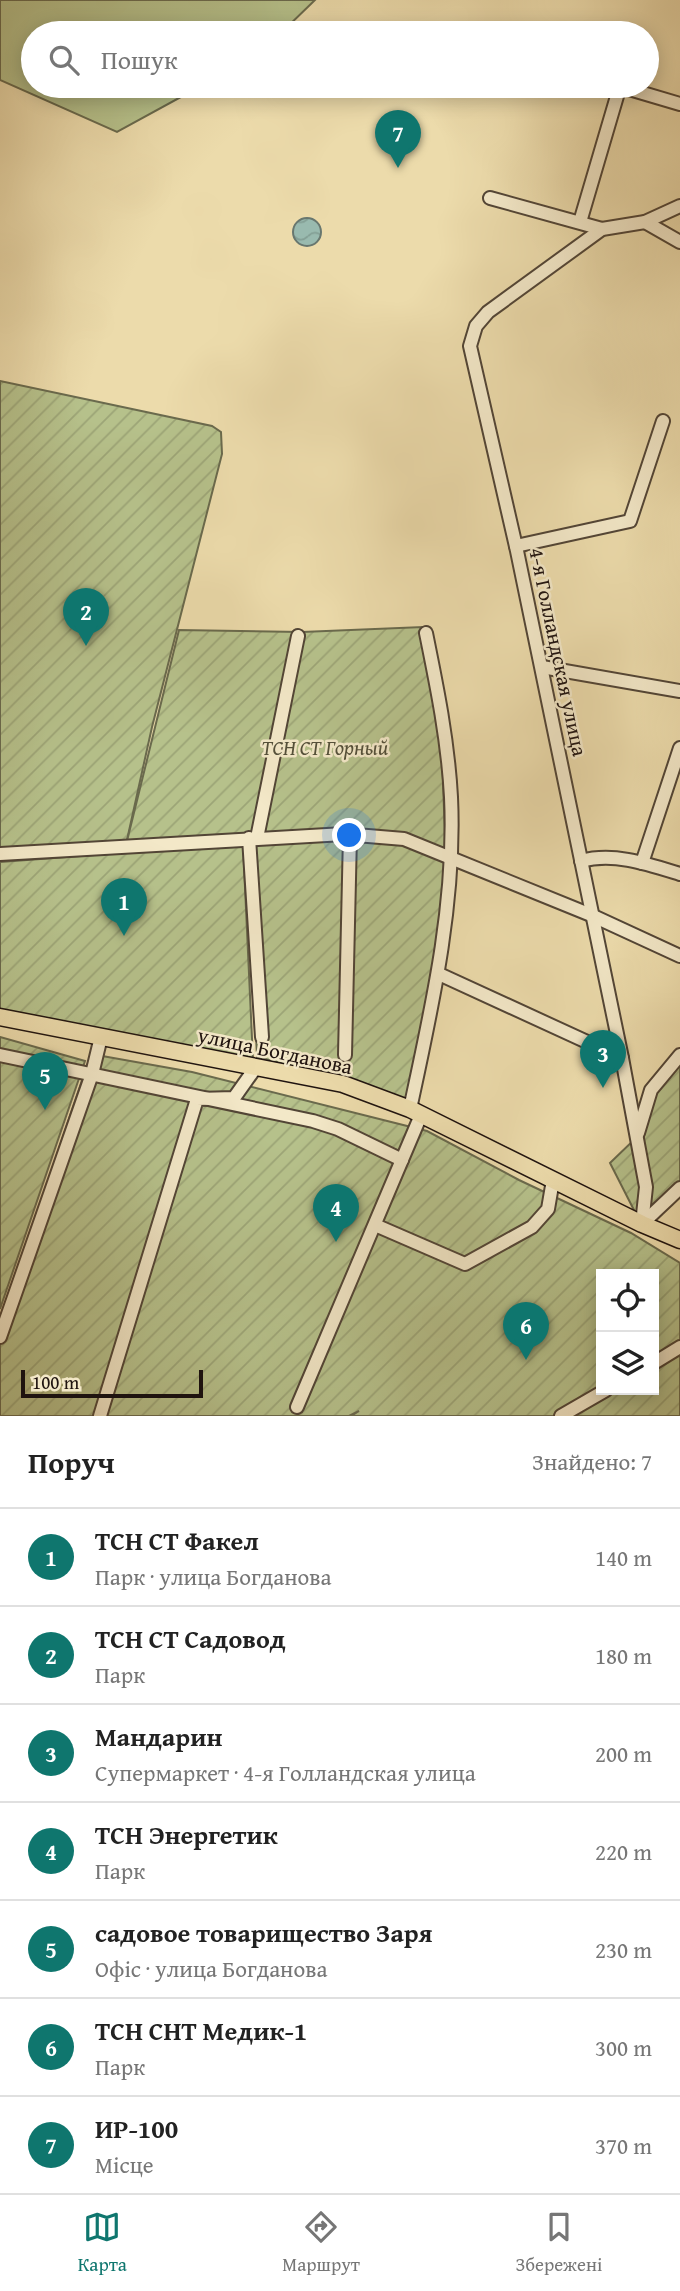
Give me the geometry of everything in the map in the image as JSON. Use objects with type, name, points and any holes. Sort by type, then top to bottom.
[{"type":"main road","name":"улица Богданова","points":[[0,1017],[343,1084],[416,1112],[642,1224],[680,1240]]},
{"type":"street","points":[[580,222],[616,98]]},
{"type":"street","points":[[659,98],[680,104]]},
{"type":"street","points":[[490,198],[602,229]]},
{"type":"street","name":"4-я Голландская улица","points":[[642,1224],[646,1187],[622,1058],[542,667],[470,345],[476,326],[488,312],[602,229],[645,222],[680,206]]},
{"type":"street","points":[[645,222],[680,242]]},
{"type":"street","points":[[516,546],[630,521],[663,421]]},
{"type":"street","points":[[298,1407],[402,1160],[416,1112],[439,974],[450,859],[451,799],[444,726],[426,633]]},
{"type":"street","points":[[262,1037],[253,838],[298,636]]},
{"type":"street","points":[[542,667],[680,691]]},
{"type":"street","points":[[642,863],[675,783],[680,748]]},
{"type":"street","points":[[345,1055],[350,835]]},
{"type":"street","points":[[0,854],[253,838],[350,835],[404,839],[591,915],[680,956]]},
{"type":"street","points":[[581,862],[598,857],[642,863],[680,874]]},
{"type":"street","points":[[439,974],[622,1058]]},
{"type":"street","points":[[0,1337],[92,1074],[102,1037]]},
{"type":"street","points":[[0,1055],[197,1099],[313,1121],[338,1129],[402,1160]]},
{"type":"street","points":[[637,1136],[651,1090],[680,1055]]},
{"type":"street","points":[[197,1099],[234,1098],[256,1067]]},
{"type":"street","points":[[100,1416],[197,1099]]},
{"type":"street","points":[[375,1225],[465,1264],[532,1227],[548,1209],[553,1180]]},
{"type":"street","points":[[642,1224],[680,1188]]},
{"type":"street","points":[[659,1360],[680,1348]]},
{"type":"street","points":[[561,1416],[598,1395]]},
{"type":"green space","points":[[0,0],[315,0],[293,21],[21,21],[21,89],[0,80]]},
{"type":"green space","points":[[40,98],[179,98],[117,132]]},
{"type":"green space","points":[[0,381],[212,426],[221,432],[222,454],[152,727],[125,849],[0,858]]},
{"type":"green space","name":"ТСН СТ Горный","points":[[423,627],[441,727],[446,864],[435,974],[407,1101],[340,1078],[257,1057],[247,835],[127,841],[179,630],[302,632]]},
{"type":"green space","points":[[243,844],[253,1060],[0,1011],[0,862]]},
{"type":"green space","points":[[0,1037],[85,1061],[0,1309]]},
{"type":"green space","points":[[91,1054],[192,1072],[427,1131],[519,1180],[631,1233],[680,1263],[680,1345],[659,1357],[659,1269],[596,1269],[596,1393],[556,1416],[351,1416],[359,1411],[349,1416],[0,1416],[0,1322]]},
{"type":"green space","points":[[680,1056],[680,1188],[636,1214],[610,1163],[638,1136],[651,1091]]},
{"type":"green space","points":[[680,1351],[680,1416],[565,1416],[603,1395],[659,1395],[659,1363]]},
{"type":"water","points":[[307,218],[317,222],[321,232],[317,242],[307,246],[297,242],[293,232],[297,222]]},
{"type":"place","name":"ИР-100","points":[[398,168]]},
{"type":"place","name":"ТСН СТ Садовод","points":[[86,646]]},
{"type":"place","name":"ТСН СТ Факел","points":[[124,936]]},
{"type":"place","name":"Мандарин","points":[[603,1088]]},
{"type":"place","name":"садовое товарищество Заря","points":[[45,1110]]},
{"type":"place","name":"ТСН Энергетик","points":[[336,1242]]},
{"type":"place","name":"ТСН СНТ Медик-1","points":[[526,1360]]}]
